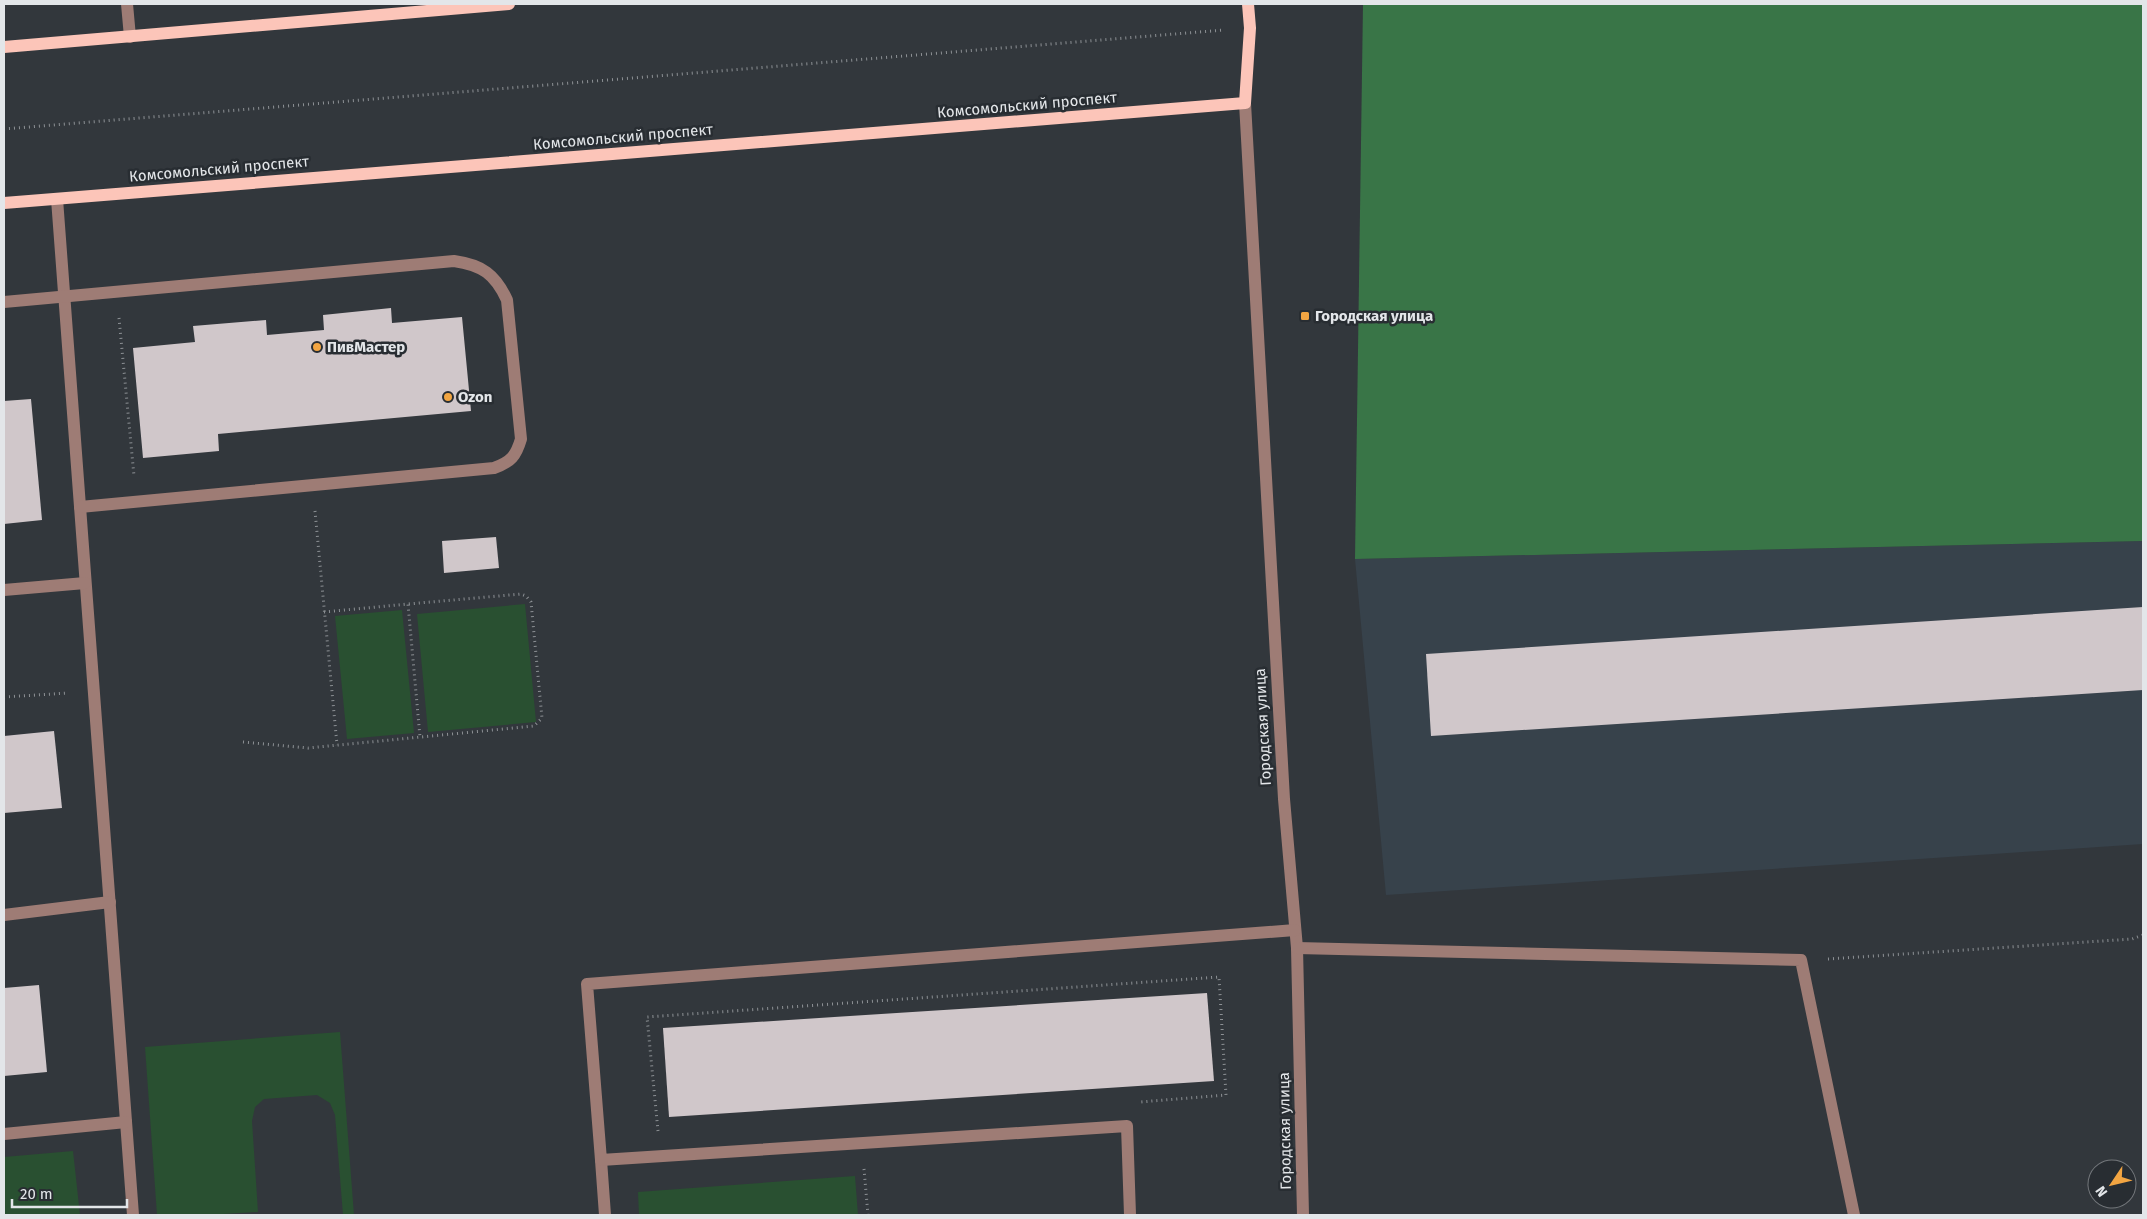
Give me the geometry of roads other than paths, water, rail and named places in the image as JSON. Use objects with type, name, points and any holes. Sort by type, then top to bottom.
[{"type":"main road","points":[[4,47],[509,4]]},
{"type":"main road","name":"Городская улица","points":[[1245,103],[1250,28],[1248,4]]},
{"type":"main road","name":"Комсомольский проспект","points":[[4,203],[1245,103]]},
{"type":"street","points":[[127,4],[130,37]]},
{"type":"street","name":"Городская улица","points":[[1245,103],[1284,799],[1297,948],[1303,1215]]},
{"type":"street","points":[[57,199],[133,1215]]},
{"type":"street","points":[[4,302],[454,261],[473,264],[488,273],[500,285],[507,300],[521,439],[516,454],[508,462],[494,468],[80,507]]},
{"type":"street","points":[[4,590],[85,583]]},
{"type":"street","points":[[4,915],[110,902]]},
{"type":"street","points":[[605,1215],[587,984],[1295,930]]},
{"type":"street","points":[[1297,948],[1801,960],[1854,1215]]},
{"type":"street","points":[[4,1134],[126,1122]]},
{"type":"street","points":[[601,1160],[1127,1126],[1130,1215]]},
{"type":"place","name":"Городская улица","points":[[1305,316]]},
{"type":"place","name":"ПивМастер","points":[[317,347]]},
{"type":"place","name":"Ozon","points":[[448,397]]}]
